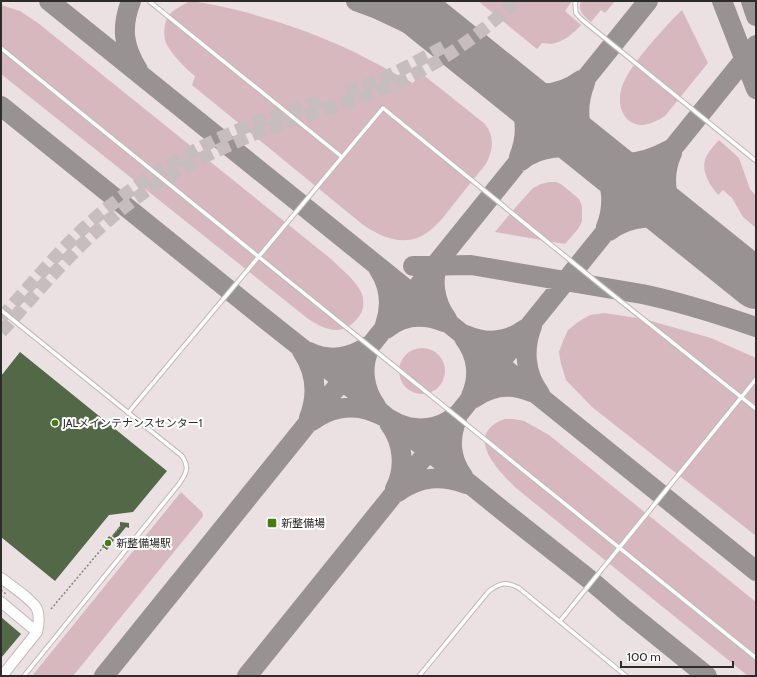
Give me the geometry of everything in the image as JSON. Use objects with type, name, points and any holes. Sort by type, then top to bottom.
[{"type":"street","points":[[1,578],[32,603],[37,609],[39,617],[37,632],[2,676]]},
{"type":"street","points":[[1,602],[37,632]]},
{"type":"lane","points":[[149,1],[342,157]]},
{"type":"lane","points":[[576,1],[574,3],[576,13],[580,18],[756,161]]},
{"type":"lane","points":[[1,48],[756,658]]},
{"type":"lane","points":[[128,413],[383,108],[756,409]]},
{"type":"lane","points":[[1,310],[182,456],[187,469],[185,476],[24,676]]},
{"type":"lane","points":[[560,621],[756,379]]},
{"type":"lane","points":[[419,676],[489,591],[501,584],[506,583],[519,588],[626,676]]},
{"type":"path","points":[[51,609],[121,526]]},
{"type":"shaded area","points":[[190,1],[241,11],[303,30],[367,58],[413,83],[421,73],[485,124],[492,139],[490,154],[486,164],[442,219],[426,233],[417,238],[408,240],[399,240],[380,235],[362,224],[192,85],[195,76],[173,54],[165,40],[164,33],[165,23],[170,14]]},
{"type":"shaded area","points":[[478,1],[572,1],[565,11],[581,25],[564,39],[551,44],[542,43],[537,49]]},
{"type":"shaded area","points":[[581,1],[615,1],[605,13],[601,10],[591,22],[580,8]]},
{"type":"shaded area","points":[[1,5],[20,11],[38,23],[331,259],[352,280],[362,294],[363,308],[360,315],[354,322],[348,327],[335,330],[328,329],[314,323],[1,74]]},
{"type":"shaded area","points":[[682,10],[708,63],[665,116],[648,124],[635,124],[627,119],[621,110],[620,94],[623,84],[629,72],[641,56]]},
{"type":"shaded area","points":[[719,140],[739,158],[750,189],[756,196],[756,228],[743,217],[732,198],[723,190],[718,195],[708,180],[704,169],[704,163],[709,152]]},
{"type":"shaded area","points":[[549,182],[561,184],[579,199],[582,206],[582,221],[578,229],[565,244],[495,232],[533,188]]},
{"type":"shaded area","points":[[604,313],[644,319],[711,338],[756,358],[756,536],[592,407],[566,380],[559,352],[568,330],[590,315]]},
{"type":"shaded area","points":[[418,348],[426,348],[435,352],[441,358],[445,371],[441,384],[435,390],[426,394],[418,394],[409,390],[403,384],[399,375],[399,367],[403,358],[409,352]]},
{"type":"shaded area","points":[[505,419],[524,421],[549,435],[756,602],[756,676],[748,676],[510,482],[490,457],[486,448],[485,439],[488,430],[499,421]]},
{"type":"shaded area","points":[[181,492],[202,512],[203,516],[200,520],[73,676],[32,676]]},
{"type":"building","name":"JALメインテナンスセンター1","points":[[20,352],[167,471],[133,512],[109,515],[55,581],[1,537],[1,376]]},
{"type":"building","points":[[120,522],[129,523],[129,528],[126,527],[116,539],[112,536],[120,526]]},
{"type":"building","name":"新整備場駅","points":[[109,536],[114,540],[107,550],[102,546]]},
{"type":"building","points":[[1,617],[21,634],[1,658]]},
{"type":"taxiway","points":[[49,1],[756,571]]},
{"type":"taxiway","points":[[131,1],[126,19],[125,36],[129,53],[138,70]]},
{"type":"taxiway","points":[[356,1],[375,8],[428,33],[500,78],[515,94],[523,114],[525,124],[523,146],[519,157]]},
{"type":"taxiway","points":[[104,676],[648,1]]},
{"type":"taxiway","points":[[722,1],[756,89]]},
{"type":"taxiway","points":[[751,1],[756,16]]},
{"type":"taxiway","points":[[247,676],[756,45]]},
{"type":"taxiway","points":[[507,84],[526,91],[545,93],[563,90],[581,80]]},
{"type":"taxiway","points":[[585,83],[579,111],[582,133],[606,172],[611,196],[609,219],[606,227]]},
{"type":"taxiway","points":[[1,106],[589,579],[707,676]]},
{"type":"taxiway","points":[[521,161],[536,152],[545,149],[562,147],[580,149],[604,160],[618,163],[633,163],[641,161],[655,157],[669,150]]},
{"type":"taxiway","points":[[672,153],[667,171],[667,190],[672,207],[681,224]]},
{"type":"taxiway","points":[[609,231],[626,222],[644,218],[663,219],[681,224]]},
{"type":"taxiway","points":[[440,261],[435,275],[435,291],[439,306],[447,319]]},
{"type":"taxiway","points":[[413,266],[471,265],[642,294],[699,309],[756,327]]},
{"type":"taxiway","points":[[378,268],[385,282],[389,296],[389,310],[385,325]]},
{"type":"taxiway","points":[[386,329],[399,321],[414,317],[436,319],[444,322]]},
{"type":"taxiway","points":[[532,326],[527,344],[527,361],[531,378],[540,394]]},
{"type":"taxiway","points":[[466,335],[481,340],[496,340],[511,337],[525,329]]},
{"type":"taxiway","points":[[464,338],[472,351],[476,366],[476,381],[471,396]]},
{"type":"taxiway","points":[[309,352],[332,358],[347,356],[368,346]]},
{"type":"taxiway","points":[[369,349],[365,364],[365,379],[366,386],[376,406]]},
{"type":"taxiway","points":[[302,351],[307,359],[313,375],[314,384],[314,401],[309,418]]},
{"type":"taxiway","points":[[474,398],[494,388],[501,387],[516,387],[531,392]]},
{"type":"taxiway","points":[[312,421],[325,413],[346,408],[361,408],[368,410],[380,414],[399,424],[413,428],[428,428],[442,424],[455,416]]},
{"type":"taxiway","points":[[457,419],[454,426],[452,448],[455,463],[463,476]]},
{"type":"taxiway","points":[[389,423],[394,430],[400,446],[402,464],[395,489]]},
{"type":"taxiway","points":[[398,492],[415,483],[431,479],[448,479],[466,484]]},
{"type":"runway","points":[[404,1],[756,284]]},
{"type":"tunnel","points":[[1,332],[88,238],[137,197],[162,180],[202,158],[249,136],[369,94],[403,80],[448,55],[490,24],[515,1]]},
{"type":"tunnel","points":[[346,93],[397,72],[445,46]]},
{"type":"tunnel","points":[[1,318],[85,227],[139,184],[177,160],[217,139],[259,122],[321,101]]},
{"type":"place","name":"JALメインテナンスセンター1","points":[[55,423]]},
{"type":"place","name":"新整備場","points":[[272,523]]},
{"type":"place","name":"新整備場駅","points":[[108,543]]}]
